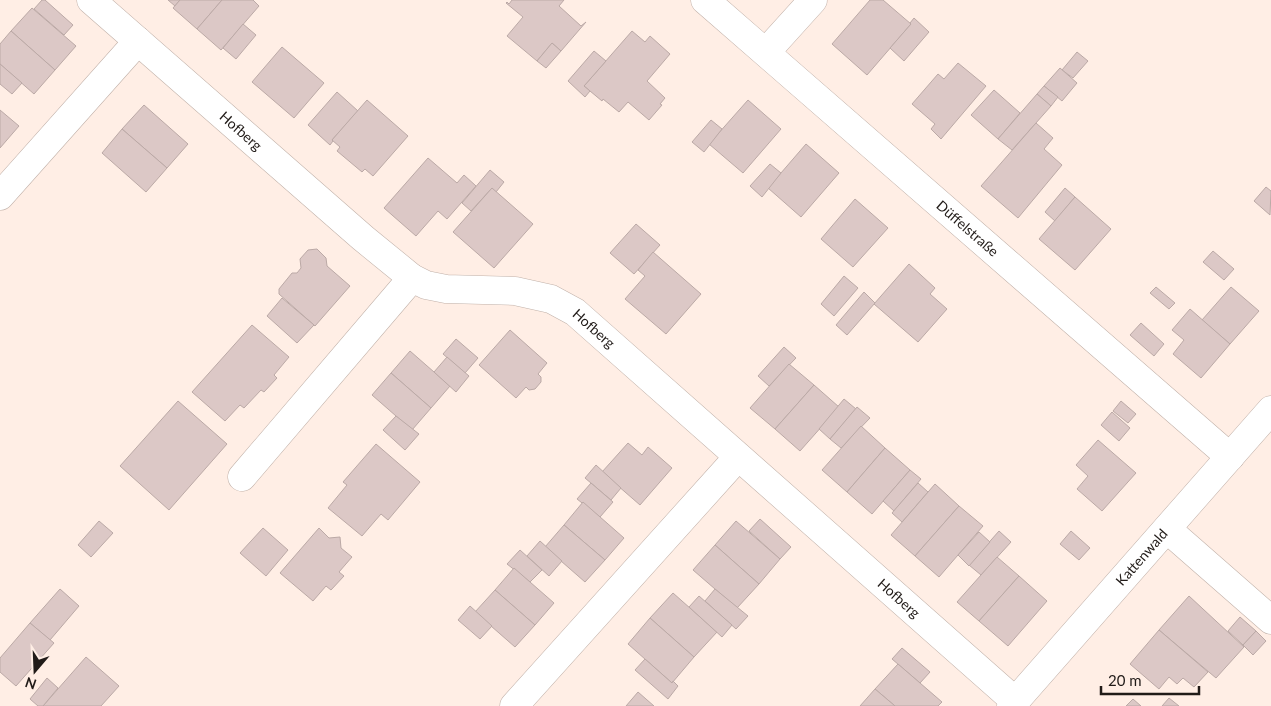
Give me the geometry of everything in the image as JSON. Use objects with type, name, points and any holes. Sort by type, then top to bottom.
[{"type":"street","name":"Hofberg","points":[[91,0],[363,238],[412,278],[426,285],[446,289],[515,291],[551,299],[575,312],[1013,704]]},
{"type":"street","name":"Düffelstraße","points":[[705,0],[1230,457]]},
{"type":"street","points":[[766,52],[813,0]]},
{"type":"street","points":[[0,196],[138,41]]},
{"type":"street","points":[[242,477],[412,278]]},
{"type":"street","name":"Kattenwald","points":[[1013,704],[1271,410]]},
{"type":"street","points":[[514,706],[738,457]]},
{"type":"street","points":[[1167,529],[1271,620]]},
{"type":"building","points":[[42,0],[45,0],[73,25],[64,35],[34,9]]},
{"type":"building","points":[[168,0],[180,0],[175,6]]},
{"type":"building","points":[[180,0],[222,0],[197,29],[173,8]]},
{"type":"building","points":[[222,0],[253,0],[259,6],[221,50],[197,29]]},
{"type":"building","points":[[512,0],[564,0],[559,6],[581,26],[586,22],[561,51],[552,43],[537,61],[507,36],[523,17],[506,3],[509,4]]},
{"type":"building","points":[[870,0],[883,0],[911,24],[867,75],[832,44]]},
{"type":"building","points":[[32,8],[76,46],[55,70],[11,31]]},
{"type":"building","points":[[914,18],[929,32],[904,61],[890,48]]},
{"type":"building","points":[[243,24],[256,35],[236,59],[223,48]]},
{"type":"building","points":[[11,31],[55,70],[34,94],[0,64],[0,44]]},
{"type":"building","points":[[632,31],[645,42],[650,36],[670,54],[647,81],[665,98],[660,104],[662,105],[649,120],[628,102],[619,112],[584,86]]},
{"type":"building","points":[[552,43],[561,51],[546,68],[537,61]]},
{"type":"building","points":[[282,47],[324,83],[294,118],[252,82]]},
{"type":"building","points":[[594,51],[606,61],[584,86],[590,91],[585,97],[568,81]]},
{"type":"building","points":[[1077,52],[1088,61],[1073,78],[1062,70]]},
{"type":"building","points":[[958,63],[986,86],[941,139],[931,129],[935,124],[912,104],[938,74],[944,79]]},
{"type":"building","points":[[0,64],[22,83],[12,94],[0,84]]},
{"type":"building","points":[[1060,68],[1077,83],[1062,101],[1044,86]]},
{"type":"building","points":[[1044,86],[1058,97],[1051,106],[1037,94]]},
{"type":"building","points":[[994,90],[1020,113],[998,139],[971,115]]},
{"type":"building","points":[[337,92],[358,111],[332,140],[330,145],[308,125]]},
{"type":"building","points":[[1037,94],[1051,106],[1012,150],[998,139]]},
{"type":"building","points":[[367,100],[408,136],[373,176],[365,169],[362,172],[337,151],[340,147],[332,140]]},
{"type":"building","points":[[748,100],[781,129],[743,173],[709,144]]},
{"type":"building","points":[[144,105],[188,144],[167,168],[122,129]]},
{"type":"building","points":[[0,110],[19,126],[0,148]]},
{"type":"building","points":[[711,120],[722,129],[704,152],[692,142]]},
{"type":"building","points":[[1036,123],[1053,138],[1044,149],[1062,165],[1018,218],[981,186]]},
{"type":"building","points":[[122,129],[167,168],[146,192],[102,153]]},
{"type":"building","points":[[806,144],[839,173],[801,217],[768,188]]},
{"type":"building","points":[[428,158],[457,183],[464,175],[476,186],[447,219],[438,211],[416,236],[384,208]]},
{"type":"building","points":[[770,164],[781,173],[762,197],[750,186]]},
{"type":"building","points":[[490,170],[504,182],[496,192],[492,188],[471,211],[462,203]]},
{"type":"building","points":[[1266,187],[1271,191],[1270,215],[1254,201]]},
{"type":"building","points":[[492,188],[533,224],[494,268],[453,232]]},
{"type":"building","points":[[1065,188],[1075,197],[1055,221],[1045,212]]},
{"type":"building","points":[[1075,197],[1111,229],[1075,270],[1039,239]]},
{"type":"building","points":[[855,199],[888,228],[853,267],[821,239]]},
{"type":"building","points":[[636,224],[660,245],[634,274],[610,253]]},
{"type":"building","points":[[317,249],[326,258],[327,266],[350,286],[315,326],[279,294],[279,289],[292,273],[297,273],[301,268],[300,259],[308,250]]},
{"type":"building","points":[[1213,251],[1234,269],[1224,280],[1203,262]]},
{"type":"building","points":[[653,252],[701,294],[666,334],[625,299],[645,276],[638,270]]},
{"type":"building","points":[[909,264],[935,288],[930,294],[947,309],[918,342],[874,304]]},
{"type":"building","points":[[844,276],[858,288],[834,316],[821,304]]},
{"type":"building","points":[[1156,287],[1175,303],[1169,309],[1150,293]]},
{"type":"building","points":[[1231,287],[1259,311],[1230,344],[1202,320]]},
{"type":"building","points":[[864,292],[875,303],[847,335],[836,325]]},
{"type":"building","points":[[282,298],[314,325],[297,343],[267,316]]},
{"type":"building","points":[[1190,309],[1230,344],[1201,378],[1173,354],[1184,340],[1172,330]]},
{"type":"building","points":[[1141,323],[1164,344],[1154,356],[1130,335]]},
{"type":"building","points":[[252,325],[289,357],[274,375],[277,378],[264,392],[261,390],[244,408],[240,405],[225,421],[192,392]]},
{"type":"building","points":[[510,330],[547,363],[538,374],[541,377],[541,382],[535,389],[529,390],[526,387],[516,398],[479,365]]},
{"type":"building","points":[[456,339],[478,358],[465,373],[443,354]]},
{"type":"building","points":[[784,347],[796,358],[769,386],[758,376]]},
{"type":"building","points":[[410,351],[450,386],[431,408],[391,373]]},
{"type":"building","points":[[447,357],[469,376],[456,392],[434,372]]},
{"type":"building","points":[[789,364],[814,385],[775,429],[750,408]]},
{"type":"building","points":[[391,373],[431,408],[412,430],[372,395]]},
{"type":"building","points":[[814,385],[839,407],[800,451],[775,429]]},
{"type":"building","points":[[844,399],[856,409],[830,439],[819,429]]},
{"type":"building","points":[[178,401],[227,444],[169,510],[120,466]]},
{"type":"building","points":[[1121,401],[1136,414],[1128,423],[1113,411]]},
{"type":"building","points":[[857,407],[870,418],[841,448],[830,439]]},
{"type":"building","points":[[1112,412],[1130,428],[1119,441],[1101,425]]},
{"type":"building","points":[[396,416],[419,434],[405,450],[383,430]]},
{"type":"building","points":[[861,426],[885,448],[847,492],[822,470]]},
{"type":"building","points":[[1098,440],[1136,473],[1102,511],[1077,489],[1088,476],[1076,465]]},
{"type":"building","points":[[628,443],[642,455],[648,447],[672,468],[640,505],[602,472]]},
{"type":"building","points":[[376,444],[420,482],[388,520],[381,514],[362,536],[328,508],[347,485],[343,482]]},
{"type":"building","points":[[885,448],[910,470],[872,514],[847,492]]},
{"type":"building","points":[[596,465],[621,488],[611,500],[585,478]]},
{"type":"building","points":[[910,470],[921,479],[894,511],[883,501]]},
{"type":"building","points":[[591,483],[613,502],[600,517],[577,499]]},
{"type":"building","points":[[918,483],[928,492],[902,522],[892,513]]},
{"type":"building","points":[[935,484],[959,506],[915,556],[891,535]]},
{"type":"building","points":[[583,502],[624,538],[605,560],[564,525]]},
{"type":"building","points":[[959,506],[983,526],[939,577],[915,556]]},
{"type":"building","points":[[760,519],[791,547],[780,559],[749,531]]},
{"type":"building","points":[[99,521],[113,533],[91,557],[78,545]]},
{"type":"building","points":[[736,521],[780,559],[759,584],[715,545]]},
{"type":"building","points":[[564,525],[605,560],[585,582],[545,547]]},
{"type":"building","points":[[263,528],[288,550],[266,576],[240,553]]},
{"type":"building","points":[[319,528],[329,538],[340,537],[341,548],[352,557],[339,572],[344,576],[331,590],[326,586],[313,601],[280,573]]},
{"type":"building","points":[[999,531],[1011,542],[981,575],[969,565]]},
{"type":"building","points":[[1071,531],[1090,548],[1079,560],[1060,544]]},
{"type":"building","points":[[979,532],[990,542],[969,566],[958,555]]},
{"type":"building","points":[[540,541],[562,561],[549,576],[527,556]]},
{"type":"building","points":[[715,545],[759,584],[737,608],[693,570]]},
{"type":"building","points":[[520,550],[542,570],[530,582],[507,564]]},
{"type":"building","points":[[997,557],[1019,576],[979,621],[957,602]]},
{"type":"building","points":[[514,568],[554,603],[535,625],[495,590]]},
{"type":"building","points":[[1019,576],[1047,601],[1008,646],[979,621]]},
{"type":"building","points":[[60,589],[79,606],[50,640],[30,623]]},
{"type":"building","points":[[715,589],[748,616],[736,629],[705,601]]},
{"type":"building","points":[[495,590],[535,625],[515,647],[475,612]]},
{"type":"building","points":[[673,593],[717,632],[694,657],[650,618]]},
{"type":"building","points":[[699,596],[732,625],[722,637],[689,607]]},
{"type":"building","points":[[1189,596],[1244,647],[1216,678],[1159,630]]},
{"type":"building","points":[[470,606],[492,626],[480,639],[458,620]]},
{"type":"building","points":[[1240,617],[1256,631],[1243,645],[1228,631]]},
{"type":"building","points":[[650,618],[694,657],[672,683],[628,644]]},
{"type":"building","points":[[30,623],[54,643],[16,686],[0,672],[0,658]]},
{"type":"building","points":[[1159,630],[1208,672],[1194,687],[1183,678],[1177,684],[1169,677],[1159,689],[1130,664]]},
{"type":"building","points":[[1256,631],[1266,641],[1253,655],[1243,645]]},
{"type":"building","points":[[902,648],[930,672],[920,683],[892,659]]},
{"type":"building","points":[[86,657],[119,686],[101,706],[43,706]]},
{"type":"building","points":[[645,659],[678,686],[668,699],[635,670]]},
{"type":"building","points":[[898,664],[942,702],[938,706],[895,706],[875,689]]},
{"type":"building","points":[[47,678],[58,688],[43,706],[38,706],[30,699]]},
{"type":"building","points":[[875,689],[895,706],[860,706]]},
{"type":"building","points":[[638,692],[654,706],[626,706]]},
{"type":"building","points":[[1169,698],[1179,706],[1162,706]]},
{"type":"building","points":[[1133,699],[1141,706],[1126,706]]}]
